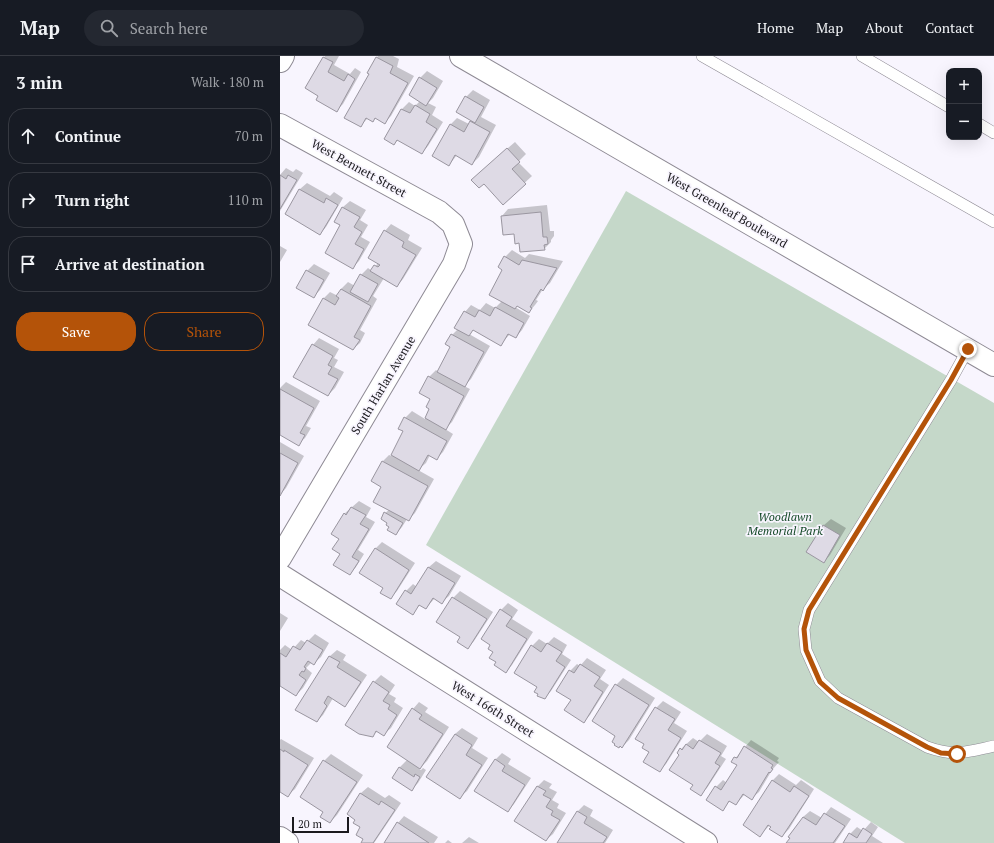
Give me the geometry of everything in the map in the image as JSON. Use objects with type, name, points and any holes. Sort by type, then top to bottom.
[{"type":"street","points":[[280,61],[283,56]]},
{"type":"street","name":"West Greenleaf Boulevard","points":[[461,56],[994,365]]},
{"type":"street","name":"West Bennett Street","points":[[280,125],[439,212]]},
{"type":"street","name":"South Harlan Avenue","points":[[280,558],[454,264],[461,244],[453,224],[439,212]]},
{"type":"street","name":"West 166th Street","points":[[280,575],[706,843]]},
{"type":"street","points":[[280,838],[287,843]]},
{"type":"lane","points":[[702,56],[994,222]]},
{"type":"lane","points":[[862,56],[946,105]]},
{"type":"lane","points":[[982,126],[994,133]]},
{"type":"lane","points":[[968,349],[951,380],[809,610],[804,629],[806,650],[820,682],[838,698],[927,747],[941,753],[957,754],[994,746]]},
{"type":"green space","name":"Woodlawn Memorial Park","points":[[626,191],[994,403],[994,843],[905,843],[426,545]]},
{"type":"building","points":[[323,57],[333,62],[328,72],[344,81],[348,74],[355,79],[337,112],[316,100],[318,96],[305,88]]},
{"type":"building","points":[[376,57],[393,66],[390,73],[408,83],[385,124],[375,118],[373,122],[366,118],[361,127],[344,118],[369,74],[367,73]]},
{"type":"building","points":[[419,77],[437,88],[426,106],[409,95]]},
{"type":"building","points":[[465,96],[484,107],[475,123],[456,112]]},
{"type":"building","points":[[415,105],[430,114],[426,122],[437,129],[422,154],[397,140],[394,145],[384,139],[401,109],[410,113]]},
{"type":"building","points":[[470,121],[490,132],[472,165],[455,155],[449,166],[432,156],[450,124],[464,132]]},
{"type":"building","points":[[507,148],[520,162],[512,169],[526,184],[503,205],[484,184],[479,188],[471,180]]},
{"type":"building","points":[[280,175],[286,179],[288,175],[297,180],[280,209]]},
{"type":"building","points":[[299,189],[324,203],[326,198],[338,205],[320,235],[285,214]]},
{"type":"building","points":[[342,207],[360,217],[354,227],[362,232],[355,244],[364,249],[353,269],[325,253],[340,225],[334,222]]},
{"type":"building","points":[[541,212],[543,237],[547,237],[548,244],[544,245],[545,250],[520,252],[519,243],[515,244],[514,234],[503,235],[501,216]]},
{"type":"building","points":[[384,230],[404,242],[402,247],[416,255],[397,287],[370,271],[374,265],[378,267],[380,265],[368,258]]},
{"type":"building","points":[[504,256],[519,265],[522,260],[557,268],[543,291],[541,289],[530,307],[532,308],[529,313],[517,306],[515,309],[489,295],[502,270],[498,267]]},
{"type":"building","points":[[306,270],[324,280],[314,298],[296,288]]},
{"type":"building","points":[[360,274],[378,284],[368,302],[350,292]]},
{"type":"building","points":[[341,289],[371,306],[354,337],[360,340],[353,350],[308,325],[323,298],[335,305],[339,298],[336,296]]},
{"type":"building","points":[[495,307],[524,323],[516,338],[508,334],[501,346],[473,330],[469,336],[454,328],[464,311],[475,317],[479,310],[490,316]]},
{"type":"building","points":[[451,334],[484,352],[465,387],[437,372],[450,347],[445,344]]},
{"type":"building","points":[[312,344],[333,356],[328,365],[332,367],[328,374],[338,379],[328,396],[293,377]]},
{"type":"building","points":[[428,376],[464,396],[446,430],[425,418],[429,409],[426,407],[430,399],[419,393]]},
{"type":"building","points":[[280,389],[314,408],[300,433],[305,435],[299,446],[280,435]]},
{"type":"building","points":[[404,417],[447,441],[437,460],[428,455],[419,471],[391,455],[403,431],[398,429]]},
{"type":"building","points":[[280,453],[298,463],[280,496]]},
{"type":"building","points":[[382,461],[428,486],[409,521],[373,502],[381,487],[371,481]]},
{"type":"building","points":[[351,507],[366,515],[360,524],[369,529],[352,557],[359,561],[350,575],[333,565],[340,554],[332,549],[339,539],[331,534],[344,513],[346,515]]},
{"type":"building","points":[[384,512],[403,523],[396,535],[387,530],[389,527],[386,525],[387,523],[381,519]]},
{"type":"building","points":[[823,525],[840,535],[824,563],[806,552]]},
{"type":"building","points":[[375,548],[409,570],[391,599],[380,593],[383,588],[359,573]]},
{"type":"building","points":[[428,567],[455,583],[442,604],[433,598],[426,609],[419,605],[413,615],[396,604],[405,590],[411,594]]},
{"type":"building","points":[[452,597],[487,619],[468,649],[457,642],[460,637],[436,622]]},
{"type":"building","points":[[500,609],[512,617],[506,626],[527,639],[506,673],[494,665],[496,662],[489,658],[493,652],[488,649],[490,645],[481,639]]},
{"type":"building","points":[[307,640],[323,650],[314,665],[308,661],[304,667],[306,668],[304,672],[302,671],[299,675],[306,680],[296,696],[280,686],[280,653],[286,657],[293,646],[300,650]]},
{"type":"building","points":[[547,643],[562,652],[556,661],[565,667],[545,699],[537,696],[538,694],[534,692],[537,687],[514,673],[531,645],[541,652]]},
{"type":"building","points":[[329,656],[340,662],[337,667],[361,682],[345,707],[328,696],[324,703],[327,706],[317,722],[295,710]]},
{"type":"building","points":[[580,664],[600,677],[594,686],[603,692],[584,723],[564,710],[571,700],[556,691],[569,670],[574,673]]},
{"type":"building","points":[[373,681],[389,692],[383,701],[390,705],[388,709],[397,715],[384,736],[376,731],[373,737],[359,734],[345,725]]},
{"type":"building","points":[[615,684],[649,705],[622,748],[614,745],[615,744],[612,742],[615,736],[592,721]]},
{"type":"building","points":[[655,707],[675,719],[668,730],[681,738],[660,772],[643,762],[649,752],[642,748],[644,744],[635,739]]},
{"type":"building","points":[[412,708],[422,715],[419,719],[443,734],[420,769],[387,747]]},
{"type":"building","points":[[455,734],[472,745],[466,755],[482,765],[460,799],[426,777]]},
{"type":"building","points":[[699,740],[721,753],[715,763],[720,766],[701,796],[690,789],[693,785],[669,770],[679,755],[677,753],[680,748],[682,750],[686,744],[693,749]]},
{"type":"building","points":[[744,746],[773,765],[771,768],[773,769],[770,773],[769,772],[752,800],[743,794],[736,805],[729,801],[723,811],[706,800],[715,786],[721,790],[737,765],[731,762],[734,757],[737,758]]},
{"type":"building","points":[[280,749],[308,765],[288,797],[280,792]]},
{"type":"building","points":[[495,759],[505,766],[502,771],[525,785],[508,812],[474,791]]},
{"type":"building","points":[[323,760],[357,782],[330,823],[320,817],[323,812],[300,797]]},
{"type":"building","points":[[399,767],[414,777],[415,774],[420,777],[412,791],[392,778]]},
{"type":"building","points":[[772,780],[790,792],[794,786],[809,796],[782,837],[769,829],[771,827],[768,825],[760,837],[743,825]]},
{"type":"building","points":[[537,786],[546,791],[543,795],[551,799],[546,807],[553,811],[551,815],[560,820],[546,841],[514,821]]},
{"type":"building","points":[[360,793],[379,805],[381,801],[395,810],[373,843],[361,843],[363,839],[356,835],[360,827],[353,823],[355,820],[347,814]]},
{"type":"building","points":[[577,811],[587,817],[584,823],[607,837],[603,843],[557,843]]},
{"type":"building","points":[[824,813],[845,826],[833,843],[786,843],[790,838],[788,837],[803,817],[816,825]]},
{"type":"building","points":[[397,822],[429,843],[384,843]]},
{"type":"building","points":[[863,828],[872,834],[866,843],[843,843],[849,833],[857,838]]},
{"type":"route","points":[[957,754],[941,753],[927,747],[838,698],[820,682],[806,650],[804,629],[809,610],[951,380],[968,349]]}]
